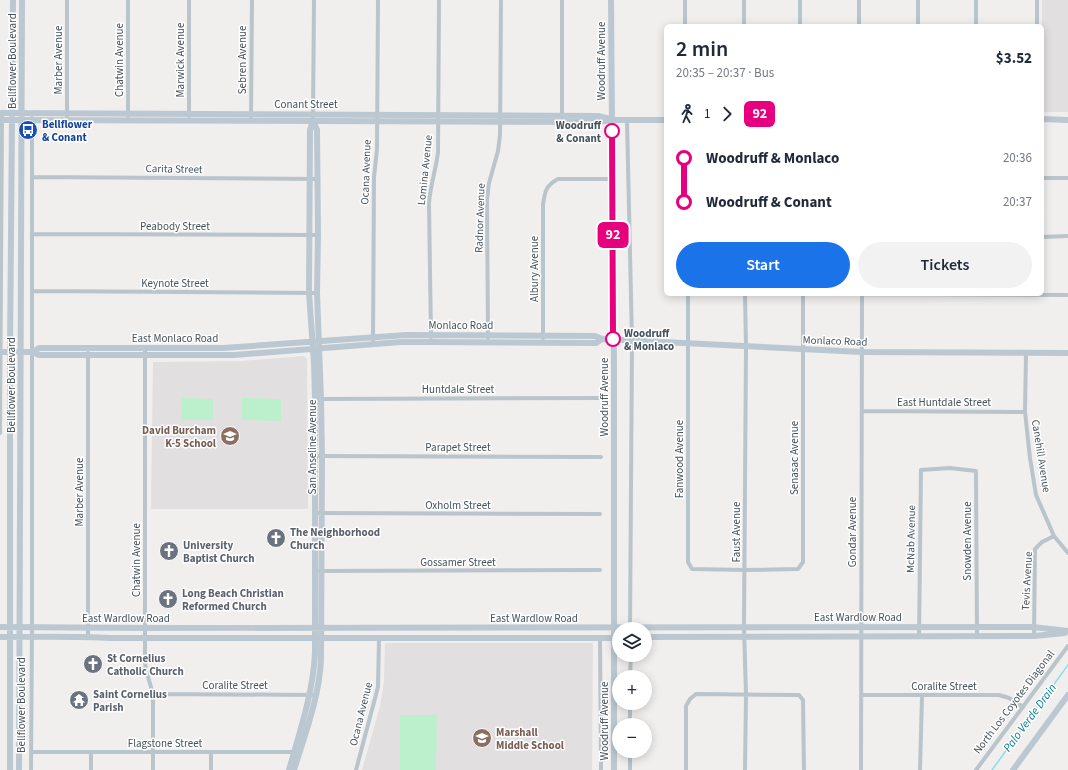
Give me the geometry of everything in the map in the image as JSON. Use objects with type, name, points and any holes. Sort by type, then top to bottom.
[{"type":"main road","name":"Bellflower Boulevard","points":[[10,770],[10,352],[13,0]]},
{"type":"main road","name":"Bellflower Boulevard","points":[[19,770],[22,0]]},
{"type":"main road","name":"Woodruff Avenue","points":[[611,0],[614,622]]},
{"type":"main road","name":"Conant Street","points":[[1,113],[67,113],[128,117]]},
{"type":"main road","name":"Conant Street","points":[[1,120],[67,120],[251,114],[313,118]]},
{"type":"main road","name":"Conant Street","points":[[189,117],[251,121],[313,118],[562,119],[598,122],[612,120],[664,120]]},
{"type":"main road","name":"San Anseline Avenue","points":[[313,118],[310,130],[309,293],[316,341]]},
{"type":"main road","name":"San Anseline Avenue","points":[[313,118],[317,130],[318,235],[316,348],[322,514],[318,571]]},
{"type":"main road","points":[[1044,119],[1068,120]]},
{"type":"main road","name":"Monlaco Road","points":[[316,341],[373,337],[543,339],[595,336],[602,339],[632,341],[862,352],[1068,353]]},
{"type":"main road","name":"Monlaco Road","points":[[316,348],[431,338]]},
{"type":"main road","name":"East Monlaco Road","points":[[0,352],[32,352],[39,355],[88,355],[223,348],[316,341]]},
{"type":"main road","name":"East Monlaco Road","points":[[32,352],[39,348],[88,348],[145,352],[234,355],[316,348]]},
{"type":"main road","name":"San Anseline Avenue","points":[[294,770],[297,752],[313,694],[314,669],[318,638],[318,571],[315,513],[319,456]]},
{"type":"main road","name":"East Wardlow Road","points":[[0,627],[612,628]]},
{"type":"main road","name":"East Wardlow Road","points":[[652,628],[1033,627],[1068,632]]},
{"type":"main road","points":[[201,628],[201,638]]},
{"type":"main road","points":[[257,628],[258,638]]},
{"type":"main road","name":"East Wardlow Road","points":[[652,638],[1034,636],[1068,632]]},
{"type":"main road","name":"East Wardlow Road","points":[[0,637],[379,639],[612,638]]},
{"type":"main road","name":"Woodruff Avenue","points":[[614,770],[616,662]]},
{"type":"main road","points":[[1013,770],[1068,695]]},
{"type":"main road","name":"San Anseline Avenue","points":[[289,770],[297,752]]},
{"type":"street","name":"Marber Avenue","points":[[67,0],[67,120]]},
{"type":"street","name":"Chatwin Avenue","points":[[128,0],[128,117]]},
{"type":"street","name":"Marwick Avenue","points":[[189,0],[189,117]]},
{"type":"street","name":"Sebren Avenue","points":[[251,121],[252,0]]},
{"type":"street","name":"San Anseline Avenue","points":[[313,118],[314,0]]},
{"type":"street","name":"Ocana Avenue","points":[[374,344],[374,177],[377,149],[378,0]]},
{"type":"street","name":"Lomina Avenue","points":[[431,338],[430,189],[438,152],[439,0]]},
{"type":"street","name":"Radnor Avenue","points":[[488,339],[487,200],[489,183],[498,151],[500,135],[500,0]]},
{"type":"street","points":[[562,0],[562,119]]},
{"type":"street","points":[[685,0],[685,24]]},
{"type":"street","points":[[744,0],[744,24]]},
{"type":"street","points":[[800,0],[800,24]]},
{"type":"street","points":[[859,0],[859,24]]},
{"type":"street","points":[[918,0],[918,24]]},
{"type":"street","points":[[976,0],[976,24]]},
{"type":"street","points":[[1037,0],[1037,24]]},
{"type":"street","name":"Bellflower Boulevard","points":[[0,433],[1,113]]},
{"type":"street","name":"Bellflower Boulevard","points":[[31,770],[32,113]]},
{"type":"street","points":[[627,120],[632,341],[630,622]]},
{"type":"street","name":"Carita Street","points":[[32,176],[317,179]]},
{"type":"street","name":"Albury Avenue","points":[[543,339],[544,205],[546,189],[551,183],[558,179],[613,178]]},
{"type":"street","points":[[1044,178],[1068,178]]},
{"type":"street","name":"Peabody Street","points":[[32,234],[318,235]]},
{"type":"street","points":[[1044,236],[1068,236]]},
{"type":"street","name":"Keynote Street","points":[[32,291],[317,293]]},
{"type":"street","points":[[1044,295],[1068,295]]},
{"type":"street","name":"Fanwood Avenue","points":[[688,296],[688,562],[692,569],[745,570]]},
{"type":"street","name":"Faust Avenue","points":[[745,296],[745,770]]},
{"type":"street","name":"Senasac Avenue","points":[[745,570],[798,569],[803,562],[803,296]]},
{"type":"street","name":"Gondar Avenue","points":[[861,770],[862,296]]},
{"type":"street","name":"Marber Avenue","points":[[88,348],[88,637]]},
{"type":"street","name":"Chatwin Avenue","points":[[145,352],[145,638],[146,670],[153,694],[153,770]]},
{"type":"street","name":"Canehill Avenue","points":[[1026,353],[1025,412],[1036,495],[1054,536],[1068,553]]},
{"type":"street","name":"Huntdale Street","points":[[318,399],[601,398]]},
{"type":"street","name":"East Huntdale Street","points":[[862,411],[1025,412]]},
{"type":"street","name":"Parapet Street","points":[[319,456],[601,456]]},
{"type":"street","name":"Snowden Avenue","points":[[950,468],[976,470],[977,636]]},
{"type":"street","name":"McNab Avenue","points":[[919,637],[921,470],[950,468]]},
{"type":"street","name":"Oxholm Street","points":[[315,513],[600,514]]},
{"type":"street","name":"Tevis Avenue","points":[[1034,636],[1035,549],[1042,542],[1054,536]]},
{"type":"street","name":"Gossamer Street","points":[[318,571],[600,570]]},
{"type":"street","name":"Woodruff Avenue","points":[[600,638],[601,770]]},
{"type":"street","name":"Ocana Avenue","points":[[356,770],[378,688],[379,639]]},
{"type":"street","name":"North Los Coyotes Diagonal","points":[[976,770],[1068,646]]},
{"type":"street","name":"Coralite Street","points":[[153,694],[313,694]]},
{"type":"street","points":[[686,770],[686,706],[690,699],[696,694],[799,695],[804,700],[804,770]]},
{"type":"street","name":"Coralite Street","points":[[862,696],[999,695],[1008,698],[1023,707]]},
{"type":"street","points":[[920,770],[922,696]]},
{"type":"street","name":"Flagstone Street","points":[[31,752],[297,752]]},
{"type":"street","points":[[91,752],[91,770]]},
{"type":"street","points":[[211,752],[211,770]]},
{"type":"street","points":[[630,758],[630,770]]},
{"type":"shaded area","points":[[1042,0],[1068,0],[1068,112],[1044,112],[1044,24],[1042,24]]},
{"type":"shaded area","name":"David Burcham K-5 School","points":[[304,356],[307,359],[308,509],[151,509],[153,362],[242,361]]},
{"type":"shaded area","name":"Marshall Middle School","points":[[385,643],[593,643],[592,770],[362,770],[380,706],[384,681]]},
{"type":"green space","points":[[182,398],[213,399],[213,420],[181,420]]},
{"type":"green space","points":[[242,398],[281,399],[281,421],[242,420]]},
{"type":"green space","points":[[400,715],[437,715],[436,770],[400,770]]},
{"type":"waterway","name":"Palo Verde Drain","points":[[992,770],[1068,665]]},
{"type":"bus line","name":"92","points":[[612,131],[613,339]]},
{"type":"place","name":"Bellflower & Conant","points":[[28,130]]},
{"type":"place","name":"Woodruff & Conant","points":[[612,131]]},
{"type":"place","name":"Woodruff & Monlaco","points":[[613,339]]},
{"type":"place","name":"David Burcham K-5 School","points":[[230,436]]},
{"type":"place","name":"The Neighborhood Church","points":[[276,538]]},
{"type":"place","name":"University Baptist Church","points":[[169,551]]},
{"type":"place","name":"Long Beach Christian Reformed Church","points":[[168,599]]},
{"type":"place","name":"St Cornelius Catholic Church","points":[[93,664]]},
{"type":"place","name":"Saint Cornelius Parish","points":[[79,700]]},
{"type":"place","name":"Marshall Middle School","points":[[482,738]]}]
